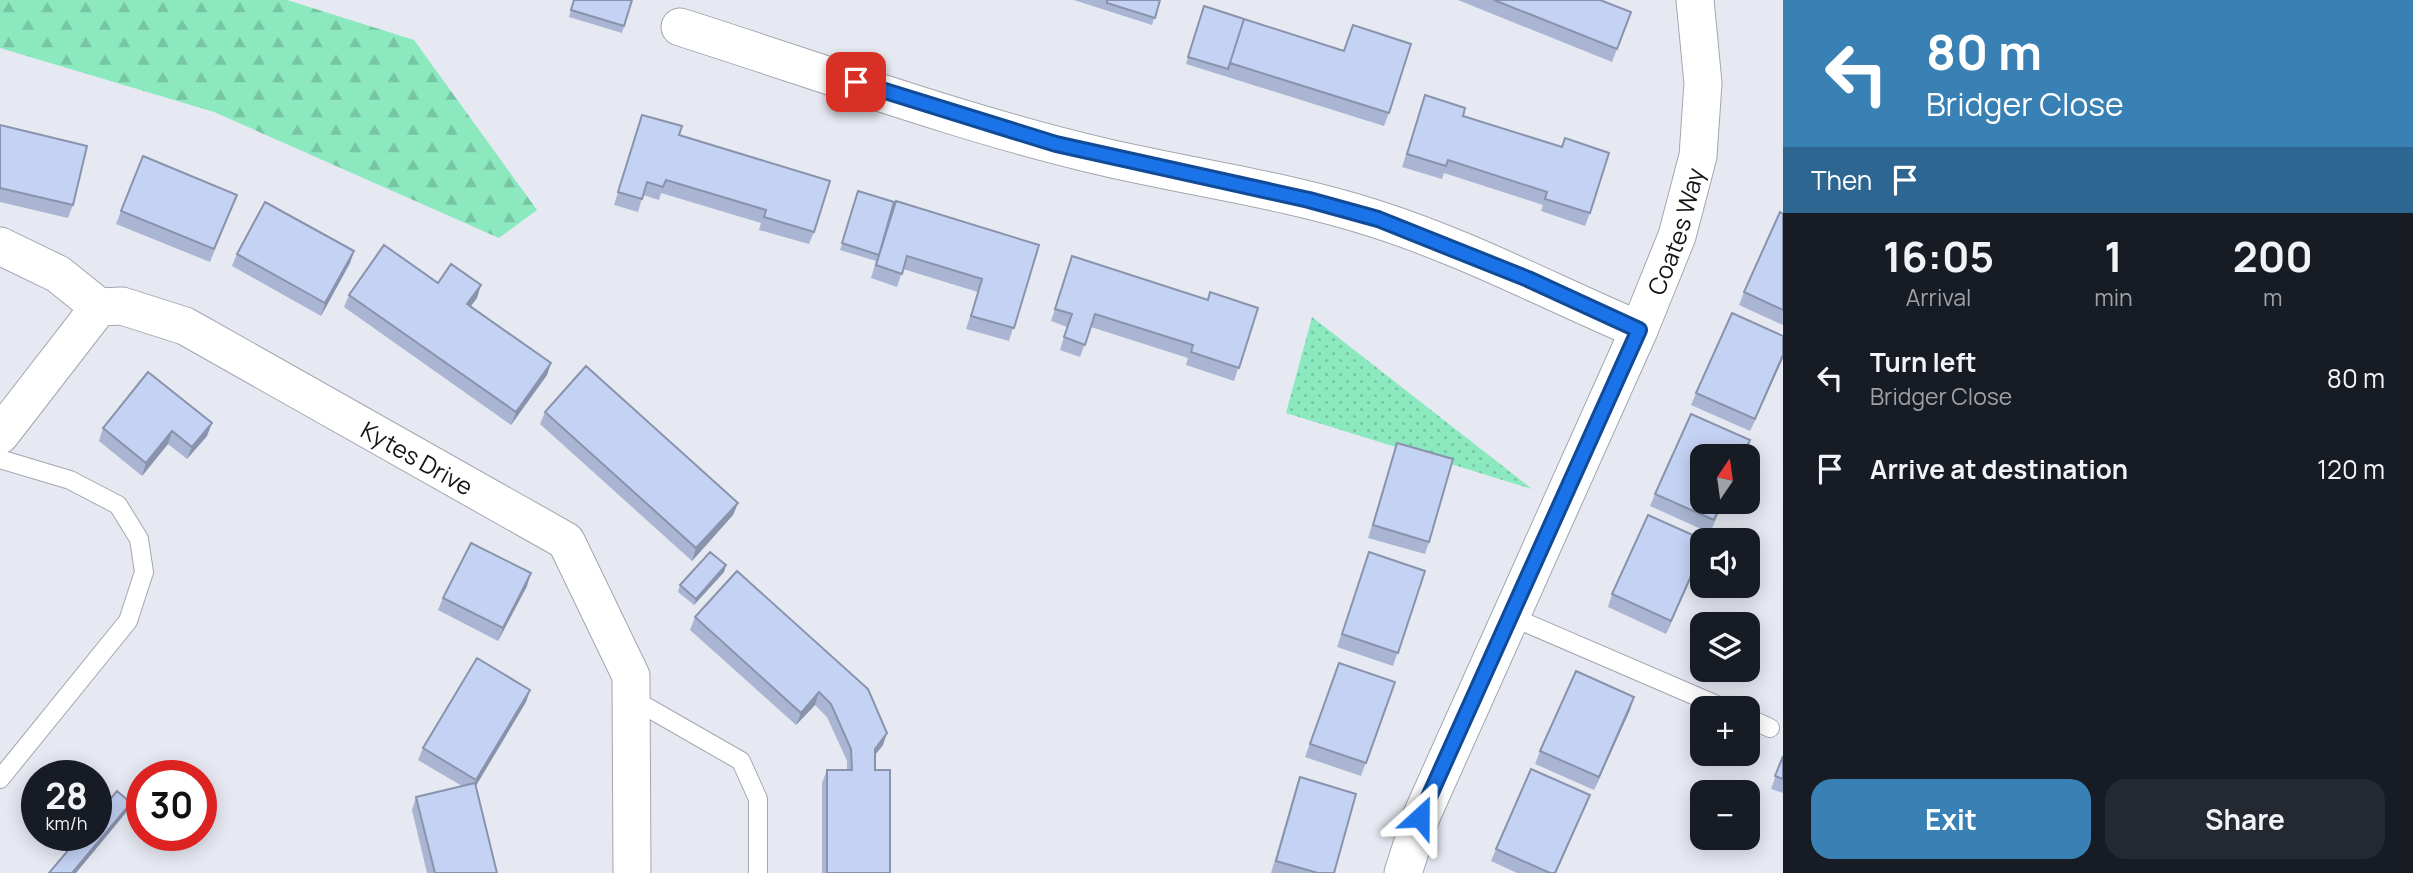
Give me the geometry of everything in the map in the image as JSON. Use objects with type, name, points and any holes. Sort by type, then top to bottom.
[{"type":"street","name":"Coates Way","points":[[1403,873],[1420,817],[1639,330],[1677,236],[1698,156],[1703,83],[1695,0]]},
{"type":"street","points":[[680,27],[1032,138],[1105,157],[1309,200],[1378,219],[1528,279],[1639,330]]},
{"type":"street","points":[[0,246],[58,274],[99,307],[0,435]]},
{"type":"street","name":"Kytes Drive","points":[[99,307],[135,309],[185,326],[566,541],[631,676],[632,873]]},
{"type":"lane","points":[[0,459],[70,480],[118,505],[139,539],[144,572],[128,621],[0,779]]},
{"type":"lane","points":[[1510,616],[1696,696]]},
{"type":"lane","points":[[631,698],[741,761],[758,799],[758,873]]},
{"type":"lane","points":[[1760,723],[1770,728]]},
{"type":"green space","points":[[0,0],[287,0],[414,40],[537,210],[499,238],[214,112],[0,48]]},
{"type":"green space","points":[[1312,317],[1532,489],[1286,413]]},
{"type":"building","points":[[574,0],[632,0],[624,26],[571,10]]},
{"type":"building","points":[[1107,0],[1160,0],[1155,18],[1107,3]]},
{"type":"building","points":[[1494,0],[1600,0],[1631,12],[1617,49]]},
{"type":"building","points":[[1204,6],[1244,19],[1228,69],[1188,57]]},
{"type":"building","points":[[1244,19],[1344,51],[1353,25],[1411,44],[1389,113],[1230,63]]},
{"type":"building","points":[[1425,95],[1465,108],[1463,116],[1562,147],[1565,138],[1609,153],[1590,213],[1545,199],[1547,192],[1448,160],[1446,166],[1407,154]]},
{"type":"building","points":[[642,115],[682,126],[679,135],[830,181],[814,232],[764,217],[766,210],[666,180],[663,187],[647,182],[642,199],[618,192]]},
{"type":"building","points":[[0,125],[87,146],[73,205],[0,188]]},
{"type":"building","points":[[143,156],[237,195],[214,249],[121,211]]},
{"type":"building","points":[[858,191],[894,202],[879,255],[842,243]]},
{"type":"building","points":[[896,201],[1039,245],[1014,328],[971,316],[982,279],[907,256],[902,274],[876,265]]},
{"type":"building","points":[[265,202],[354,251],[325,303],[237,254]]},
{"type":"building","points":[[1780,212],[1783,214],[1783,310],[1744,292]]},
{"type":"building","points":[[384,245],[438,283],[451,264],[481,285],[467,304],[551,363],[516,412],[349,295]]},
{"type":"building","points":[[1072,256],[1208,300],[1210,292],[1258,308],[1239,368],[1191,352],[1193,345],[1095,314],[1085,345],[1064,337],[1072,314],[1055,309]]},
{"type":"building","points":[[1732,313],[1783,336],[1783,355],[1755,419],[1696,393]]},
{"type":"building","points":[[586,366],[738,503],[696,548],[545,412]]},
{"type":"building","points":[[148,372],[212,423],[192,447],[172,431],[146,463],[103,428]]},
{"type":"building","points":[[1691,414],[1750,440],[1748,444],[1690,444],[1690,509],[1655,494]]},
{"type":"building","points":[[1397,443],[1453,459],[1429,542],[1373,525]]},
{"type":"building","points":[[1700,514],[1717,514],[1714,520]]},
{"type":"building","points":[[1648,515],[1690,534],[1690,578],[1671,621],[1612,594]]},
{"type":"building","points":[[471,543],[531,573],[503,628],[443,598]]},
{"type":"building","points":[[710,552],[726,565],[696,599],[680,585]]},
{"type":"building","points":[[1369,552],[1425,571],[1398,653],[1342,634]]},
{"type":"building","points":[[737,571],[868,689],[887,733],[875,749],[875,770],[890,770],[890,873],[827,873],[827,770],[852,770],[851,749],[831,704],[819,692],[801,713],[695,617]]},
{"type":"building","points":[[477,658],[530,690],[476,780],[423,748]]},
{"type":"building","points":[[1339,663],[1395,682],[1366,763],[1310,744]]},
{"type":"building","points":[[1576,671],[1634,697],[1599,777],[1540,751]]},
{"type":"building","points":[[1783,756],[1783,779],[1775,776]]},
{"type":"building","points":[[1531,769],[1590,795],[1555,873],[1496,849]]},
{"type":"building","points":[[1300,777],[1356,794],[1334,873],[1318,873],[1276,861]]},
{"type":"building","points":[[475,783],[497,873],[435,873],[416,797]]},
{"type":"building","points":[[117,791],[126,799],[126,809],[112,826],[112,797]]},
{"type":"building","points":[[68,851],[91,851],[72,873],[49,873]]},
{"type":"route","points":[[856,82],[1032,138],[1105,157],[1309,200],[1378,219],[1528,279],[1639,330],[1420,817]]}]
